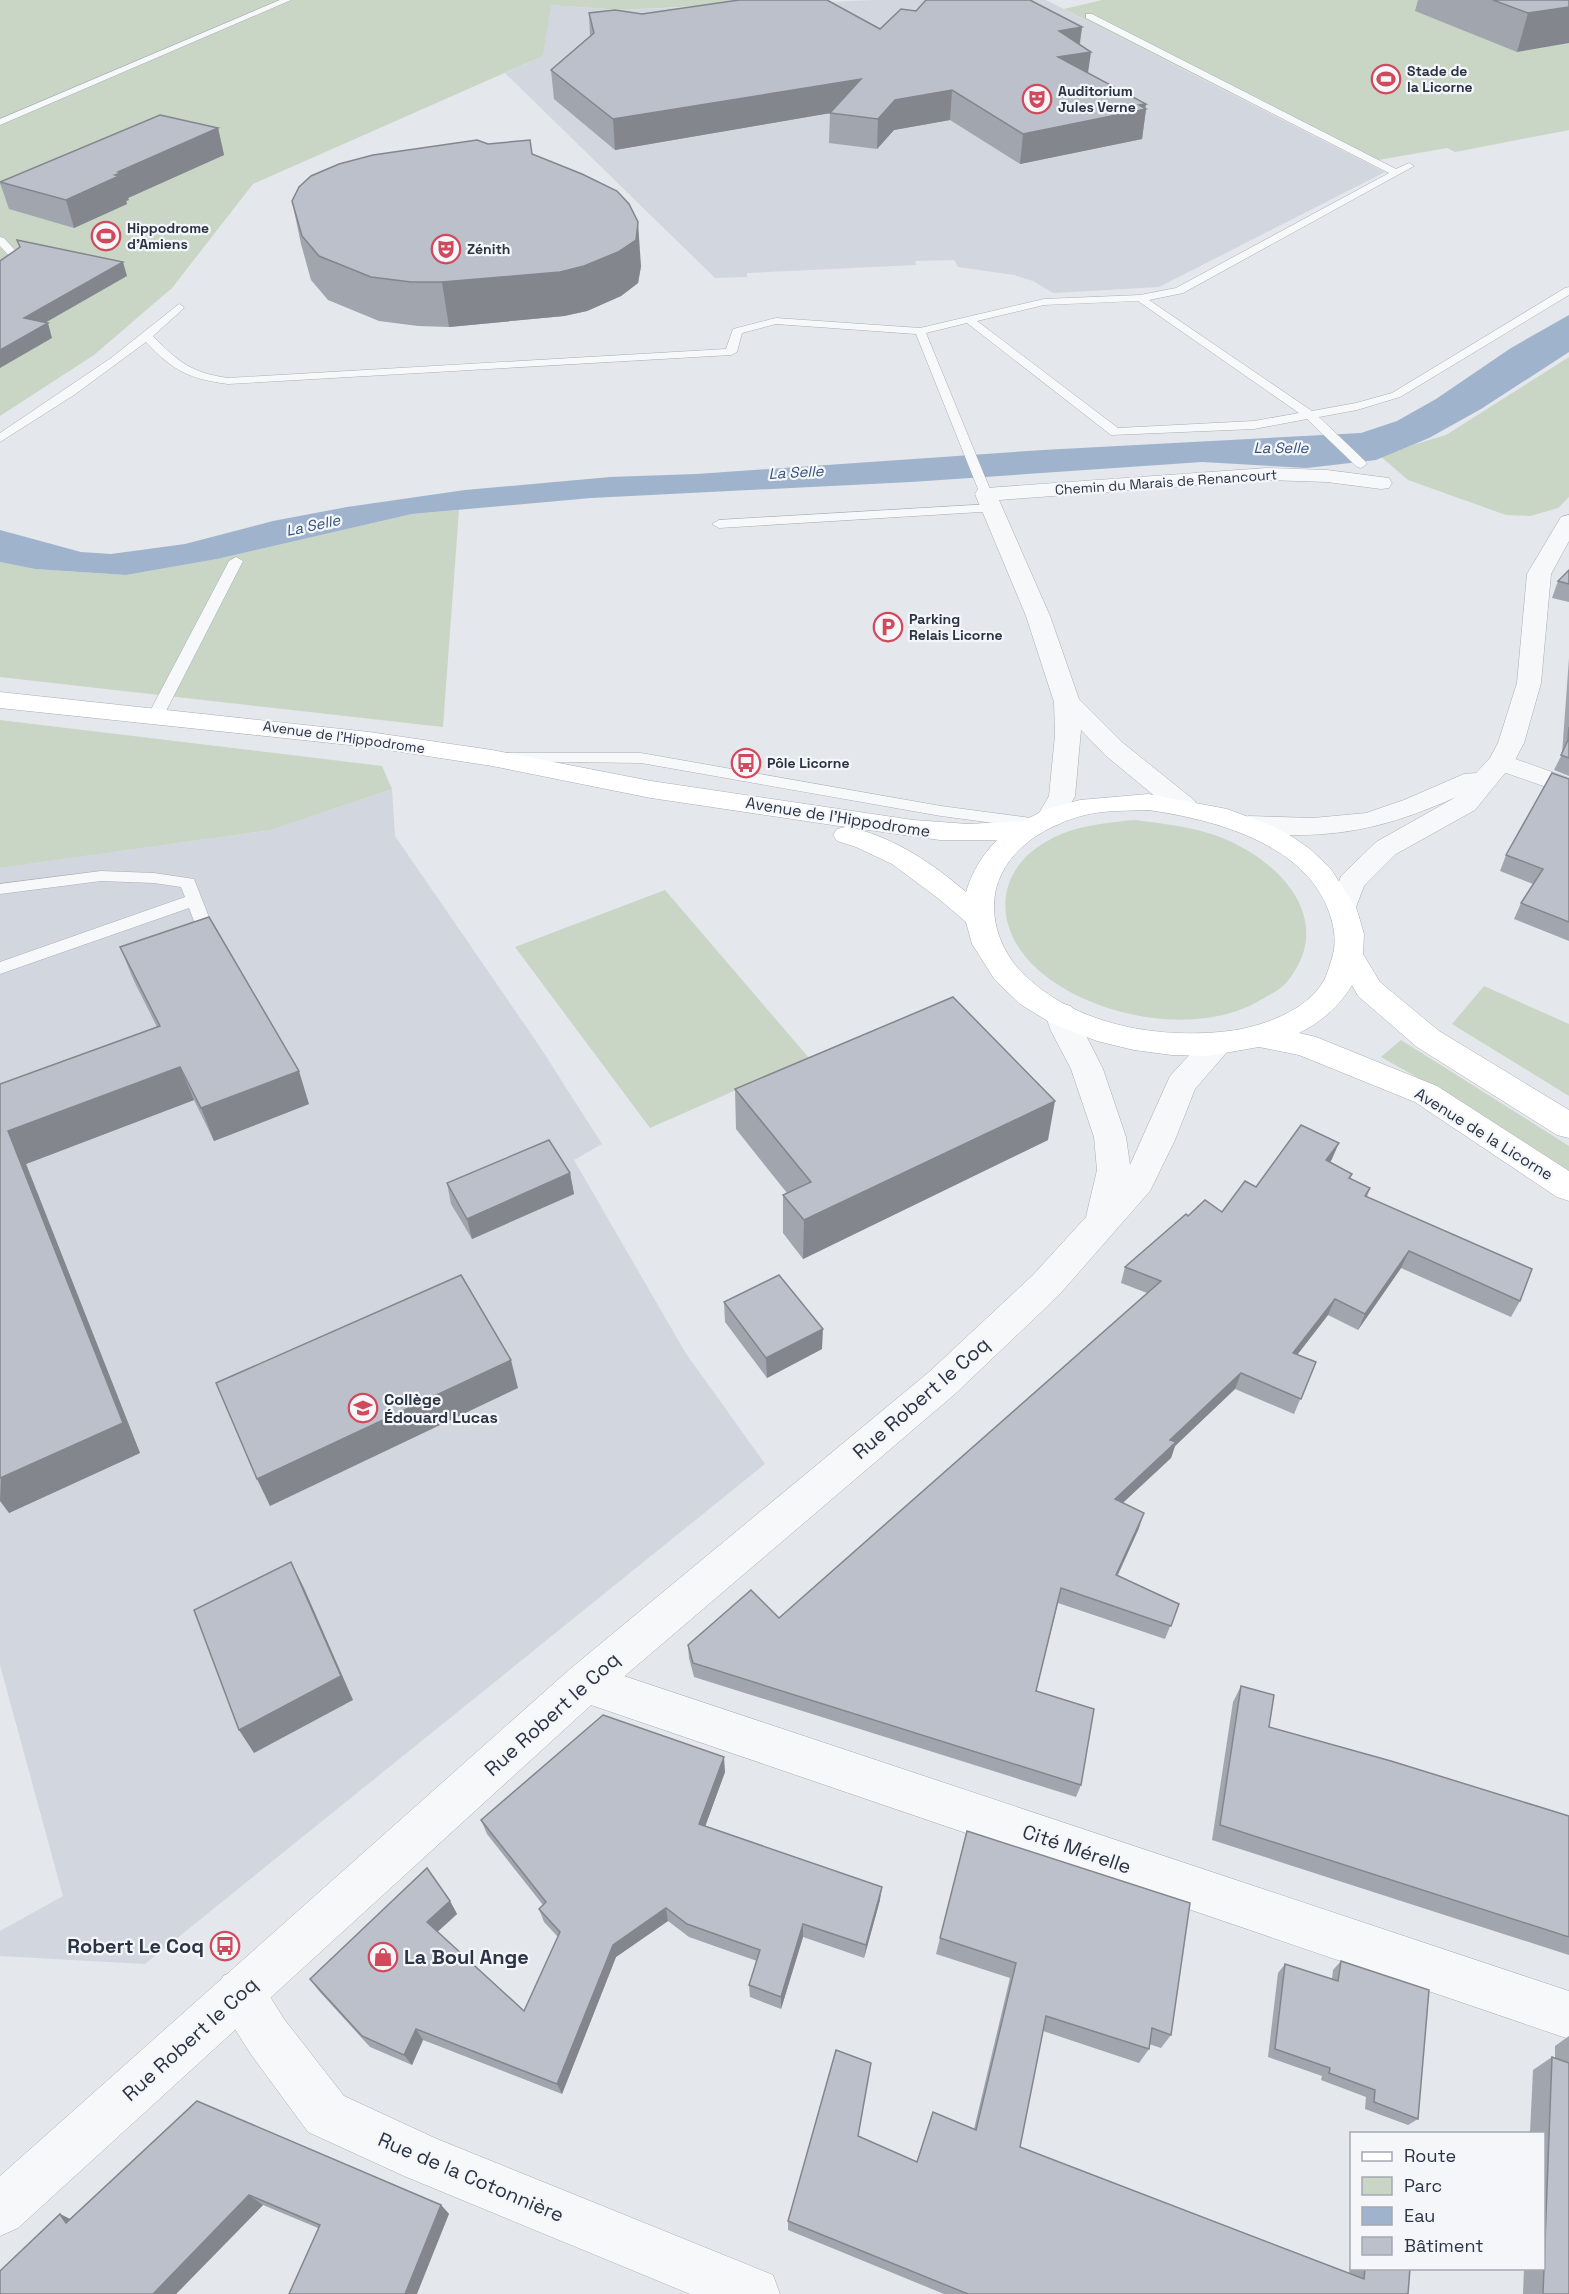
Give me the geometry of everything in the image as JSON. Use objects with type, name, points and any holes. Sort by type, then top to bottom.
[{"type":"main road","name":"Avenue de l'Hippodrome","points":[[0,700],[306,730],[492,758],[685,795],[852,836],[887,849],[922,871],[979,918]]},
{"type":"main road","name":"Avenue de l'Hippodrome","points":[[685,795],[934,832],[994,833],[1039,824]]},
{"type":"main road","points":[[1148,802],[1184,806],[1249,825],[1280,841],[1307,861],[1328,883],[1343,908],[1349,931],[1349,955],[1335,988],[1305,1017],[1262,1036],[1217,1045],[1152,1043],[1109,1034],[1060,1014],[1028,994],[1003,970],[987,944],[979,918],[979,892],[988,868],[1004,847],[1039,824],[1080,808],[1113,803],[1148,802]]},
{"type":"main road","points":[[1349,955],[1369,989],[1428,1039],[1569,1126]]},
{"type":"main road","name":"Avenue de la Licorne","points":[[1262,1036],[1305,1045],[1426,1094],[1569,1188]]},
{"type":"street","name":"Chemin du Marais de Renancourt","points":[[986,494],[1267,474],[1327,476],[1381,483]]},
{"type":"street","points":[[986,494],[1038,616],[1067,702],[1068,735],[1062,795],[1039,824]]},
{"type":"street","points":[[1343,908],[1351,883],[1386,848],[1465,804],[1495,768],[1511,743],[1529,683],[1539,574],[1562,546],[1569,522]]},
{"type":"street","points":[[1067,702],[1114,749],[1184,806]]},
{"type":"street","points":[[1249,825],[1292,828],[1352,824],[1390,813],[1495,768],[1569,787]]},
{"type":"street","name":"Rue Robert le Coq","points":[[1060,1014],[1066,1031],[1086,1069],[1110,1137],[1114,1170],[1103,1220]]},
{"type":"street","name":"Rue Robert le Coq","points":[[0,2210],[585,1683],[942,1383],[1046,1285],[1138,1182],[1159,1140],[1181,1084],[1217,1045]]},
{"type":"street","name":"Cité Mérelle","points":[[585,1683],[1569,2015]]},
{"type":"street","name":"Rue de la Cotonnière","points":[[240,1993],[267,2036],[326,2114],[422,2158],[754,2294]]},
{"type":"lane","points":[[0,122],[287,0]]},
{"type":"lane","points":[[1089,16],[1396,173]]},
{"type":"lane","points":[[148,337],[171,362],[198,378],[228,381],[731,352],[737,332],[776,321],[920,331],[1044,302],[1140,298],[1179,291],[1409,166]]},
{"type":"lane","points":[[0,240],[18,259],[0,273]]},
{"type":"lane","points":[[969,320],[1115,432],[1254,425],[1358,406],[1396,395],[1569,290]]},
{"type":"lane","points":[[1140,298],[1310,416],[1361,464]]},
{"type":"lane","points":[[0,438],[104,370],[148,337],[179,307]]},
{"type":"lane","points":[[718,524],[986,494],[920,331]]},
{"type":"lane","points":[[156,715],[236,561]]},
{"type":"lane","points":[[492,758],[641,758],[940,812],[1039,824]]},
{"type":"lane","points":[[0,889],[101,876],[154,878],[188,883],[205,930]]},
{"type":"lane","points":[[0,968],[194,900]]},
{"type":"shaded area","points":[[874,0],[1046,0],[1385,172],[1159,287],[1053,293],[1033,281],[1014,275],[958,267],[954,260],[915,261],[916,265],[747,273],[747,277],[715,278],[505,73],[543,56],[550,5],[620,10]]},
{"type":"shaded area","name":"Collège Édouard Lucas","points":[[392,789],[395,836],[540,1047],[602,1144],[574,1160],[685,1352],[765,1464],[145,1964],[0,1956],[0,1931],[63,1896],[0,1665],[0,868],[271,830]]},
{"type":"green space","name":"Hippodrome d'Amiens","points":[[0,0],[818,0],[620,10],[551,5],[543,56],[253,184],[172,288],[94,355],[0,416]]},
{"type":"green space","name":"Stade de la Licorne","points":[[1102,0],[1495,0],[1569,29],[1569,130],[1455,152],[1447,148],[1367,162],[1064,9]]},
{"type":"green space","points":[[1569,357],[1569,497],[1558,508],[1530,516],[1506,515],[1408,480],[1379,455],[1446,435]]},
{"type":"green space","points":[[459,510],[443,727],[0,677],[0,562],[35,569],[126,575],[217,559],[412,514]]},
{"type":"green space","points":[[0,720],[382,766],[392,789],[271,830],[0,868]]},
{"type":"green space","points":[[1134,820],[1193,829],[1227,840],[1268,865],[1284,881],[1297,899],[1305,918],[1306,939],[1300,961],[1284,985],[1238,1011],[1209,1018],[1178,1020],[1146,1017],[1086,1000],[1059,985],[1036,968],[1022,952],[1012,935],[1006,917],[1006,899],[1010,882],[1018,866],[1032,851],[1061,834],[1092,825]]},
{"type":"green space","points":[[665,890],[809,1058],[650,1128],[515,947]]},
{"type":"green space","points":[[1484,986],[1569,1024],[1569,1096],[1452,1024]]},
{"type":"green space","points":[[1401,1040],[1569,1146],[1569,1172],[1445,1093],[1381,1057]]},
{"type":"water","name":"La Selle","points":[[1569,315],[1569,352],[1481,409],[1429,438],[1376,460],[1307,468],[1202,462],[911,482],[591,498],[412,514],[217,559],[126,575],[35,569],[0,562],[0,530],[81,552],[111,554],[185,544],[273,521],[347,507],[465,490],[610,477],[696,474],[1043,450],[1361,433],[1397,421],[1436,399],[1511,348]]},
{"type":"building","points":[[739,0],[827,0],[880,29],[901,9],[916,11],[926,0],[1030,0],[1082,27],[1059,31],[1091,52],[1058,57],[1146,104],[1139,105],[1146,109],[1023,134],[952,90],[895,100],[878,119],[830,113],[861,79],[613,119],[551,70],[594,33],[589,13],[615,10],[642,14]]},
{"type":"building","points":[[1493,0],[1569,0],[1569,7],[1528,13]]},
{"type":"building","points":[[160,115],[218,128],[118,172],[121,173],[115,175],[119,176],[66,200],[0,182]]},
{"type":"building","points":[[477,140],[488,144],[530,140],[532,154],[617,191],[629,204],[638,222],[636,240],[618,252],[584,266],[560,272],[442,282],[411,282],[371,277],[319,256],[302,236],[292,201],[299,187],[311,176],[339,164],[373,155]]},
{"type":"building","points":[[17,240],[123,262],[24,318],[48,323],[0,350],[0,261],[20,247]]},
{"type":"building","points":[[1569,570],[1569,584],[1558,581]]},
{"type":"building","points":[[1569,727],[1569,758],[1561,755],[1568,740]]},
{"type":"building","points":[[1552,773],[1569,779],[1569,922],[1521,903],[1543,869],[1506,855]]},
{"type":"building","points":[[209,917],[299,1071],[201,1108],[180,1067],[8,1131],[123,1423],[0,1478],[0,1084],[160,1026],[120,947]]},
{"type":"building","points":[[953,997],[1055,1101],[804,1220],[783,1195],[811,1182],[735,1089]]},
{"type":"building","points":[[1301,1125],[1339,1143],[1326,1160],[1352,1174],[1349,1178],[1370,1188],[1365,1196],[1532,1269],[1520,1301],[1409,1251],[1365,1314],[1335,1299],[1293,1353],[1316,1362],[1301,1399],[1241,1373],[1170,1440],[1176,1442],[1115,1499],[1144,1513],[1116,1575],[1179,1604],[1171,1626],[1061,1588],[1036,1691],[1094,1709],[1081,1785],[693,1663],[688,1645],[751,1590],[779,1618],[1161,1281],[1125,1267],[1205,1200],[1222,1212],[1245,1181],[1256,1187]]},
{"type":"building","points":[[549,1140],[570,1173],[467,1219],[447,1183]]},
{"type":"building","points":[[461,1275],[511,1360],[257,1479],[216,1383]]},
{"type":"building","points":[[779,1275],[823,1329],[766,1358],[724,1302]]},
{"type":"building","points":[[291,1562],[341,1676],[239,1730],[194,1610]]},
{"type":"building","points":[[1241,1686],[1274,1695],[1269,1727],[1391,1761],[1569,1816],[1569,1937],[1220,1825]]},
{"type":"building","points":[[603,1715],[724,1757],[699,1824],[882,1887],[866,1945],[803,1924],[781,1997],[749,1985],[760,1950],[687,1924],[666,1908],[613,1945],[557,2084],[416,2029],[404,2055],[362,2036],[310,1979],[427,1868],[450,1901],[427,1922],[524,2011],[560,1932],[539,1909],[546,1902],[481,1820]]},
{"type":"building","points":[[967,1831],[1190,1903],[1171,2035],[1152,2028],[1149,2049],[1046,2016],[1020,2147],[1364,2279],[1365,2270],[1410,2270],[1408,2294],[968,2294],[788,2221],[836,2050],[871,2063],[858,2136],[917,2162],[933,2112],[976,2130],[1016,1963],[940,1938]]},
{"type":"building","points":[[1341,1961],[1429,1990],[1418,2119],[1374,2102],[1375,2090],[1329,2073],[1330,2068],[1275,2049],[1285,1964],[1338,1981]]},
{"type":"building","points":[[1552,2057],[1569,2063],[1569,2294],[1543,2294]]},
{"type":"building","points":[[197,2101],[441,2205],[405,2294],[289,2294],[320,2225],[249,2195],[153,2294],[0,2294],[0,2271],[60,2214],[66,2223]]},
{"type":"place","name":"Stade de la Licorne","points":[[1386,79]]},
{"type":"place","name":"Auditorium Jules Verne","points":[[1037,99]]},
{"type":"place","name":"Hippodrome d'Amiens","points":[[106,236]]},
{"type":"place","name":"Zénith","points":[[446,249]]},
{"type":"place","name":"Parking Relais Licorne","points":[[888,627]]},
{"type":"place","name":"Pôle Licorne","points":[[746,763]]},
{"type":"place","name":"Collège Édouard Lucas","points":[[363,1408]]},
{"type":"place","name":"Robert Le Coq","points":[[225,1946]]},
{"type":"place","name":"La Boul Ange","points":[[383,1957]]}]
